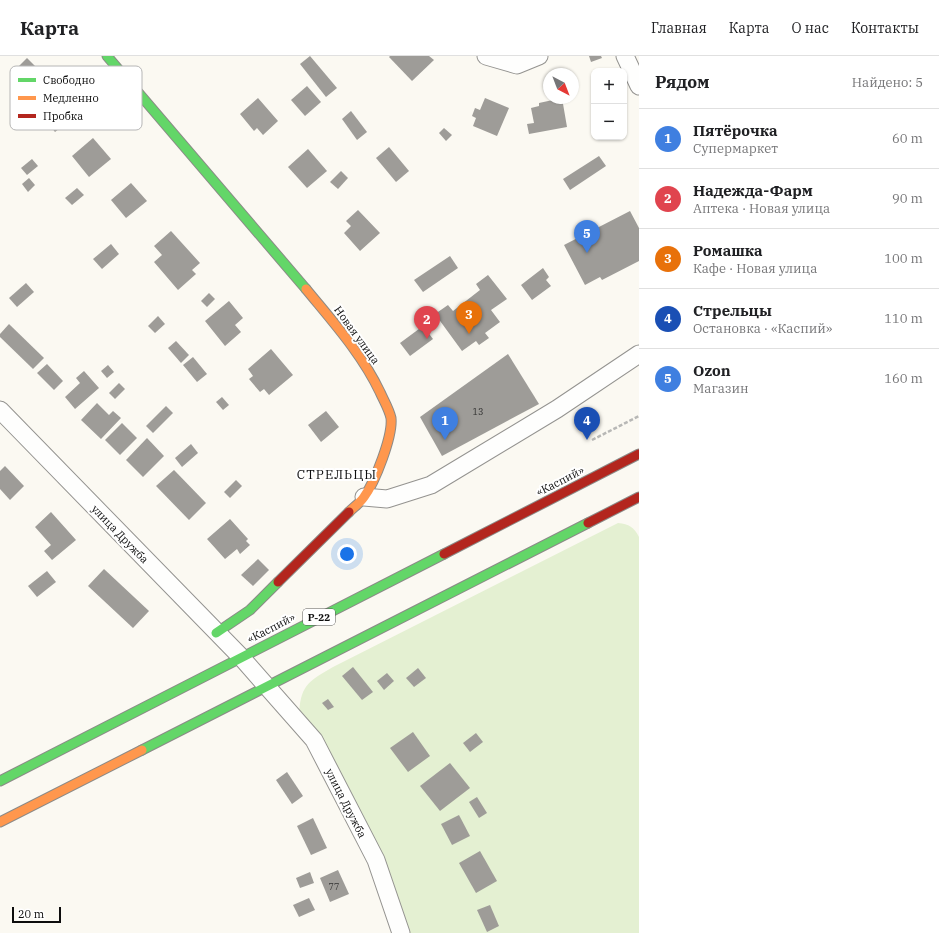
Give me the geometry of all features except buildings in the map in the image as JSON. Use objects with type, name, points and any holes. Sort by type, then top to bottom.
[{"type":"main road","name":"Новая улица","points":[[107,56],[116,66]]},
{"type":"main road","name":"Новая улица","points":[[142,97],[338,327],[372,375],[389,410],[391,420],[390,435],[379,467],[364,497],[250,610],[216,633]]},
{"type":"main road","name":"«Каспий»","points":[[0,782],[639,454]]},
{"type":"main road","points":[[0,822],[639,497]]},
{"type":"street","points":[[486,56],[517,66],[539,56]]},
{"type":"street","points":[[626,56],[639,86]]},
{"type":"street","points":[[364,497],[387,499],[431,485],[557,409],[639,354]]},
{"type":"street","name":"улица Дружба","points":[[0,410],[241,657],[314,740],[376,860],[401,933]]},
{"type":"path","points":[[592,440],[639,416]]},
{"type":"green space","points":[[618,523],[631,527],[639,537],[639,933],[402,933],[299,717],[303,692],[311,681],[333,667]]},
{"type":"traffic: fast","points":[[107,56],[116,66]]},
{"type":"traffic: fast","points":[[142,97],[306,289]]},
{"type":"traffic: fast","points":[[142,750],[588,523]]},
{"type":"traffic: fast","points":[[0,781],[444,554]]},
{"type":"traffic: fast","points":[[216,633],[250,610],[278,582]]},
{"type":"traffic: slow","points":[[306,289],[356,351],[373,378],[388,408],[391,418],[391,426],[386,447],[373,481],[359,503],[349,512]]},
{"type":"traffic: slow","points":[[0,822],[142,750]]},
{"type":"traffic: jam","points":[[444,554],[639,454]]},
{"type":"traffic: jam","points":[[588,523],[639,497]]},
{"type":"traffic: jam","points":[[278,582],[349,512]]},
{"type":"place","name":"Ozon","points":[[587,253]]},
{"type":"place","name":"Ромашка","points":[[469,334]]},
{"type":"place","name":"Надежда-Фарм","points":[[427,339]]},
{"type":"place","name":"Пятёрочка","points":[[445,440]]},
{"type":"place","name":"Стрельцы","points":[[587,440]]},
{"type":"district","name":"СТРЕЛЬЦЫ","points":[[337,474]]}]
